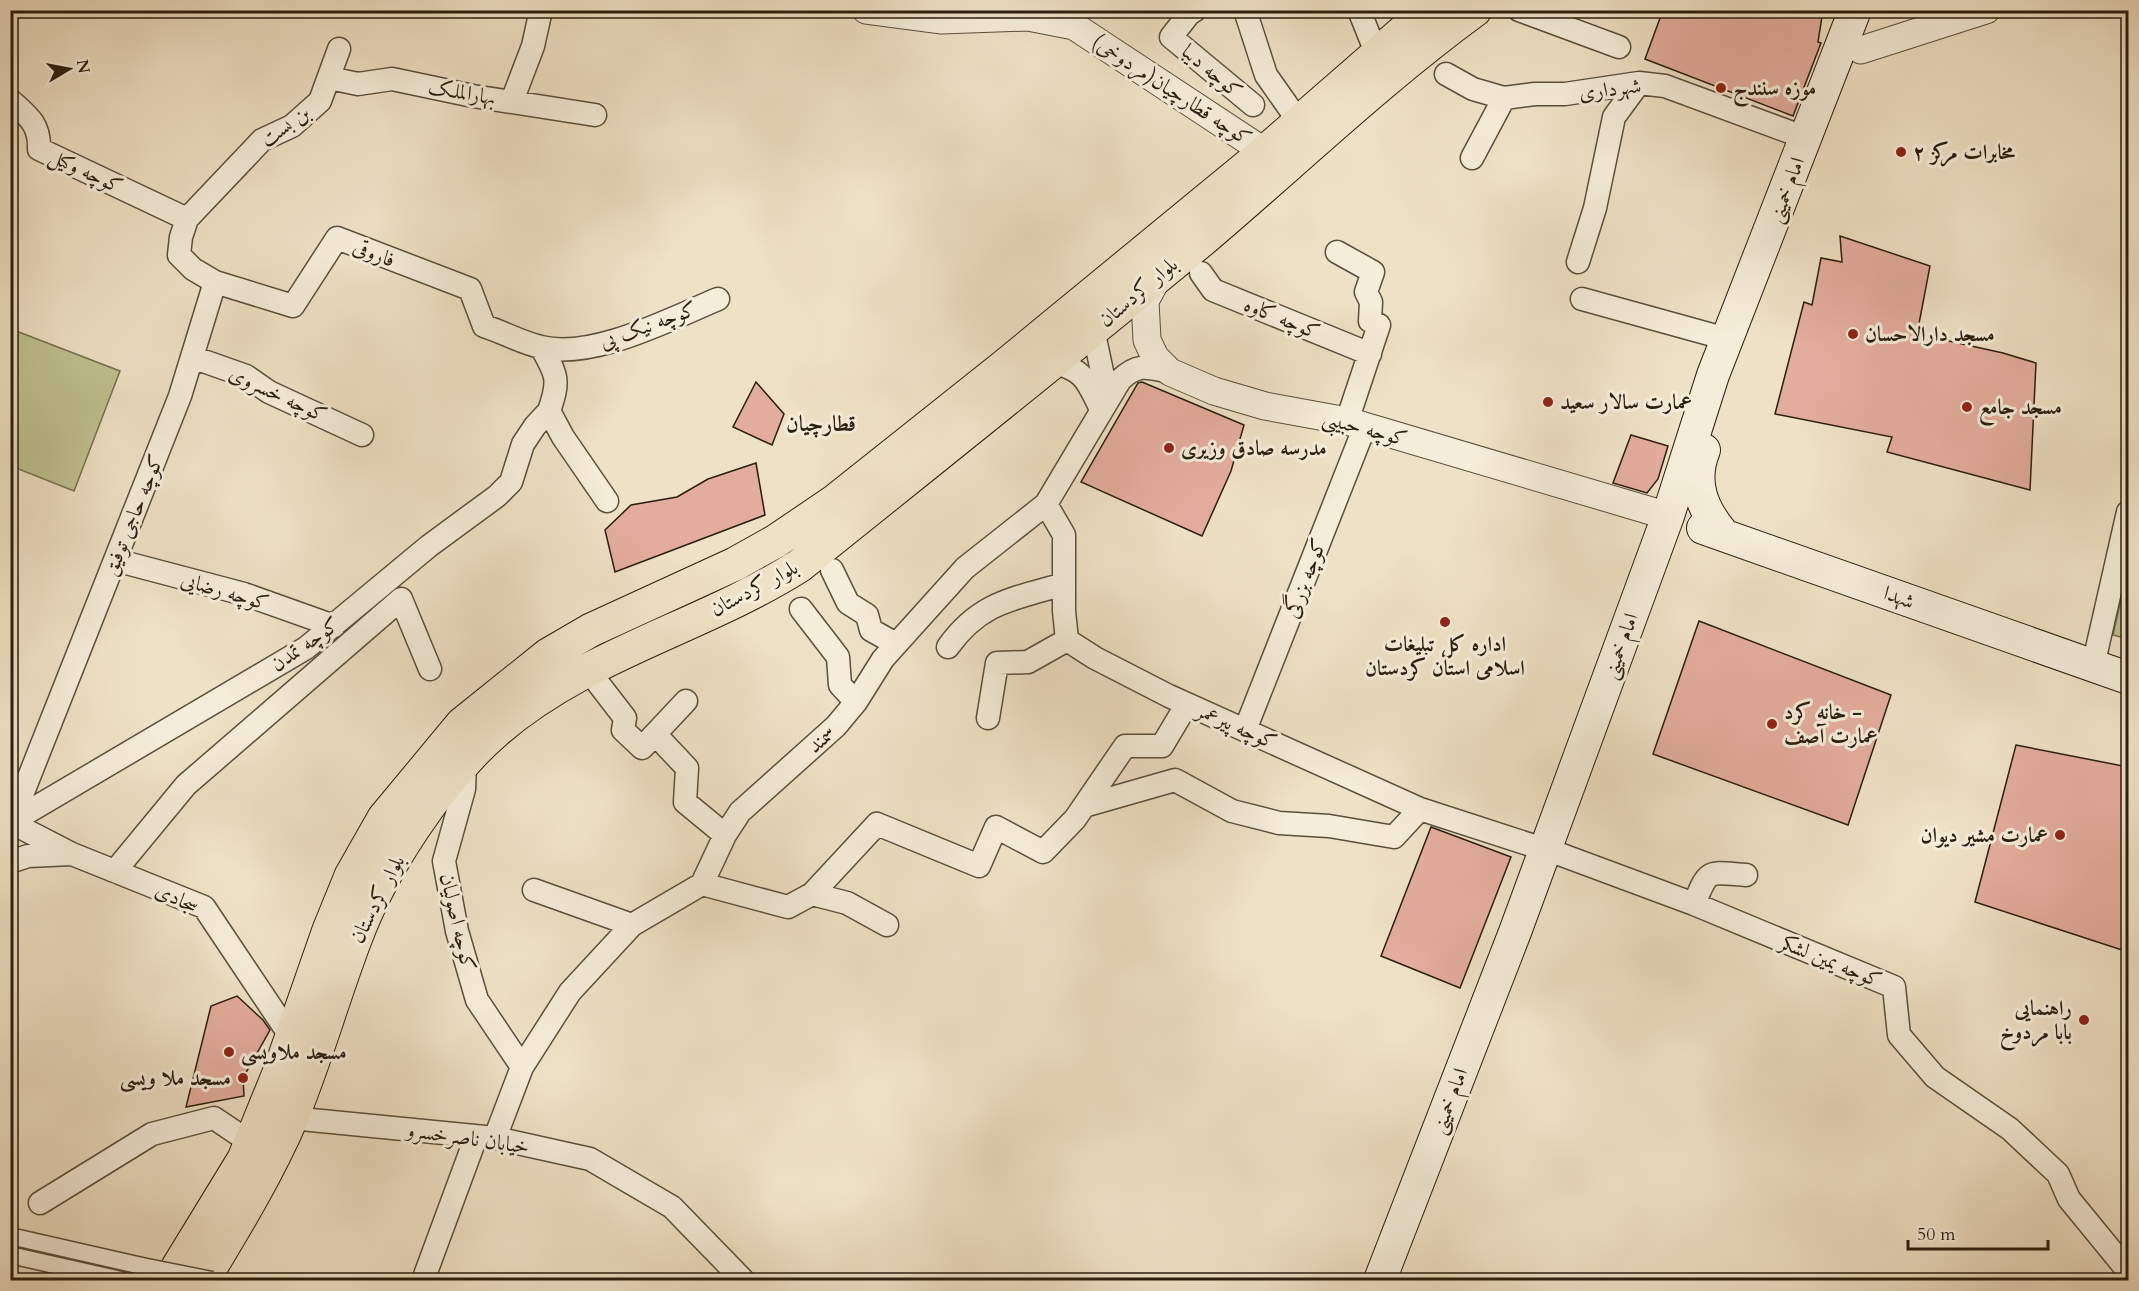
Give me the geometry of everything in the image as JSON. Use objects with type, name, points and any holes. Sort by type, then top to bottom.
[{"type":"main road","name":"بلوار کردستان","points":[[156,1273],[231,1182],[251,1143],[351,876],[384,819],[462,724],[548,655],[591,630],[735,564],[776,541],[834,501],[1001,369],[1265,152],[1428,10]]},
{"type":"main road","name":"بلوار کردستان","points":[[202,1281],[255,1196],[291,1118],[357,935],[376,895],[419,819],[444,786],[494,732],[567,681],[612,656],[753,592],[799,566],[1055,363],[1200,241],[1411,57],[1474,10]]},
{"type":"main road","name":"امام خمینی","points":[[1723,534],[1710,519],[1700,497],[1698,484],[1701,459],[1875,10]]},
{"type":"main road","name":"امام خمینی","points":[[1380,1281],[1545,849],[1668,516],[1713,375],[1854,11]]},
{"type":"main road","name":"شهدا","points":[[1668,516],[2128,678]]},
{"type":"street","points":[[512,101],[533,46],[541,10]]},
{"type":"street","name":"کوچه قطارچیان(مردوخی)","points":[[866,10],[942,20],[1030,14],[1074,26],[1265,152]]},
{"type":"street","name":"کوچه دیبا","points":[[1195,10],[1189,14],[1171,37],[1253,105]]},
{"type":"street","points":[[1245,10],[1266,75],[1299,122]]},
{"type":"street","points":[[1359,10],[1377,55]]},
{"type":"street","points":[[1519,10],[1619,47]]},
{"type":"street","points":[[1861,50],[1986,10]]},
{"type":"street","name":"بن بست","points":[[187,219],[262,140],[292,126],[320,101],[339,49]]},
{"type":"street","name":"شهرداری","points":[[1446,74],[1473,89],[1504,98],[1535,94],[1565,94],[1639,83],[1665,86],[1806,138]]},
{"type":"street","name":"بهارالملک","points":[[329,78],[358,84],[392,79],[473,96],[595,115]]},
{"type":"street","points":[[1578,262],[1595,208],[1614,117],[1639,83]]},
{"type":"street","points":[[1230,127],[1253,105],[1276,90]]},
{"type":"street","points":[[1472,158],[1504,98]]},
{"type":"street","name":"کوچه وکیل","points":[[10,100],[35,122],[39,135],[39,149],[187,219]]},
{"type":"street","points":[[187,219],[181,237],[179,255],[193,269],[215,282]]},
{"type":"street","name":"فاروقی","points":[[215,282],[293,306],[337,238],[470,290],[484,326],[541,347]]},
{"type":"street","name":"کوچه بزرگی","points":[[1245,730],[1356,423],[1370,354],[1379,325],[1370,321],[1371,302],[1366,292],[1373,272],[1337,252]]},
{"type":"street","name":"کوچه حبیبی","points":[[1161,272],[1145,301],[1144,311],[1147,340],[1155,357],[1170,372],[1214,391],[1265,406],[1356,423],[1668,516]]},
{"type":"street","name":"کوچه کاوه","points":[[1201,273],[1213,290],[1370,354]]},
{"type":"street","name":"کوچه حاجی توفیق","points":[[11,823],[180,396],[215,282]]},
{"type":"street","name":"کوچه نیک پی","points":[[541,347],[582,348],[627,337],[718,299]]},
{"type":"street","points":[[1582,299],[1727,339]]},
{"type":"street","points":[[1093,329],[1103,376],[1102,412]]},
{"type":"street","points":[[541,347],[556,375],[557,388],[549,411],[563,437],[607,501]]},
{"type":"street","name":"کوچه خسروی","points":[[192,357],[246,376],[269,392],[362,435]]},
{"type":"street","points":[[1055,363],[1072,367],[1084,377],[1102,412]]},
{"type":"street","name":"سمند","points":[[702,884],[725,835],[740,812],[836,726],[856,702],[883,659],[965,568],[1046,504],[1120,380],[1132,369],[1147,367],[1170,372]]},
{"type":"street","name":"کوچه تمدن","points":[[11,823],[306,648],[429,546],[497,496],[511,482],[523,444],[549,411]]},
{"type":"street","points":[[988,718],[997,663],[1028,662],[1067,640],[1064,535],[1046,504]]},
{"type":"street","points":[[2093,666],[2128,512]]},
{"type":"street","name":"کوچه رضایی","points":[[115,560],[244,594],[334,626]]},
{"type":"street","points":[[832,570],[848,603],[867,615],[871,630],[896,644]]},
{"type":"street","points":[[948,647],[963,626],[984,609],[1064,584]]},
{"type":"street","name":"کوچه تمدن","points":[[115,871],[186,785],[400,599],[430,669]]},
{"type":"street","points":[[801,609],[838,657],[840,685],[856,702]]},
{"type":"street","name":"کوچه پیرعمر","points":[[1067,640],[1095,658],[1187,704],[1420,809],[1545,849]]},
{"type":"street","points":[[588,670],[625,718],[623,730],[648,741],[687,768],[685,802],[725,835]]},
{"type":"street","points":[[648,741],[686,701]]},
{"type":"street","points":[[425,1275],[485,1137],[522,1067],[570,992],[632,926],[702,884],[788,907],[812,894],[877,824],[979,866],[996,827],[1043,852],[1075,819],[1125,746],[1162,746],[1187,704]]},
{"type":"street","name":"کوچه اصولیان","points":[[465,765],[464,789],[444,861],[456,931],[477,1000],[522,1067]]},
{"type":"street","points":[[1084,806],[1175,780],[1233,811],[1280,823],[1329,826],[1394,837],[1420,809]]},
{"type":"street","name":"سجادی","points":[[11,823],[72,854],[204,907],[291,1037]]},
{"type":"street","name":"کوچه یمین لشکر","points":[[1545,849],[1694,904],[1894,987],[1899,1035],[1935,1077],[2010,1129],[2058,1174],[2069,1199],[2128,1271]]},
{"type":"street","points":[[10,862],[28,856],[72,854]]},
{"type":"street","points":[[1694,904],[1706,877],[1711,873],[1746,874]]},
{"type":"street","points":[[534,890],[632,926]]},
{"type":"street","points":[[812,894],[847,903],[887,925]]},
{"type":"street","points":[[39,1203],[152,1134],[214,1118],[251,1143]]},
{"type":"street","name":"خیابان ناصرخسرو","points":[[291,1118],[485,1137],[590,1159],[672,1207],[743,1281]]},
{"type":"street","points":[[10,1236],[156,1273],[212,1281]]},
{"type":"street","points":[[10,1255],[119,1280]]},
{"type":"green space","points":[[11,329],[120,371],[74,491],[11,466]]},
{"type":"green space","points":[[2128,569],[2128,639],[2113,635]]},
{"type":"building","points":[[1663,10],[1823,10],[1818,42],[1821,43],[1793,116],[1645,59]]},
{"type":"building","points":[[1840,236],[1930,266],[1917,334],[2003,353],[2036,363],[2030,490],[1887,452],[1892,437],[1775,414],[1804,302],[1812,305],[1821,258],[1842,262]]},
{"type":"building","points":[[756,382],[784,414],[772,445],[733,427]]},
{"type":"building","name":"مدرسه صادق وزیری","points":[[1142,382],[1244,425],[1231,471],[1202,536],[1081,482],[1138,383]]},
{"type":"building","points":[[1631,435],[1668,446],[1658,479],[1647,493],[1613,483]]},
{"type":"building","points":[[756,463],[765,515],[615,572],[605,530],[631,505],[677,497],[708,479]]},
{"type":"building","name":"خانه کرد - عمارت آصف","points":[[1699,621],[1891,695],[1848,825],[1653,754]]},
{"type":"building","name":"عمارت مشیر دیوان","points":[[2016,745],[2128,767],[2128,952],[1975,902]]},
{"type":"building","points":[[1431,827],[1511,857],[1460,988],[1381,956]]},
{"type":"building","name":"مسجد ملاویسی","points":[[237,996],[263,1020],[270,1030],[243,1078],[244,1096],[186,1107],[211,1006]]},
{"type":"place","name":"موزه سنندج","points":[[1721,88]]},
{"type":"place","name":"مخابرات مرکز ۲","points":[[1901,152]]},
{"type":"place","name":"مسجد دارالاحسان","points":[[1853,334]]},
{"type":"place","name":"عمارت سالار سعید","points":[[1548,402]]},
{"type":"place","name":"مسجد جامع","points":[[1967,407]]},
{"type":"place","name":"مدرسه صادق وزیری","points":[[1169,448]]},
{"type":"place","name":"اداره کل تبلیغات اسلامی استان کردستان","points":[[1445,622]]},
{"type":"place","name":"خانه کرد - عمارت آصف","points":[[1772,724]]},
{"type":"place","name":"عمارت مشیر دیوان","points":[[2060,835]]},
{"type":"place","name":"راهنمایی بابا مردوخ","points":[[2084,1020]]},
{"type":"place","name":"مسجد ملاویسی","points":[[229,1052]]},
{"type":"place","name":"مسجد ملا ویسی","points":[[243,1078]]},
{"type":"district","name":"قطارچیان","points":[[821,423]]}]
